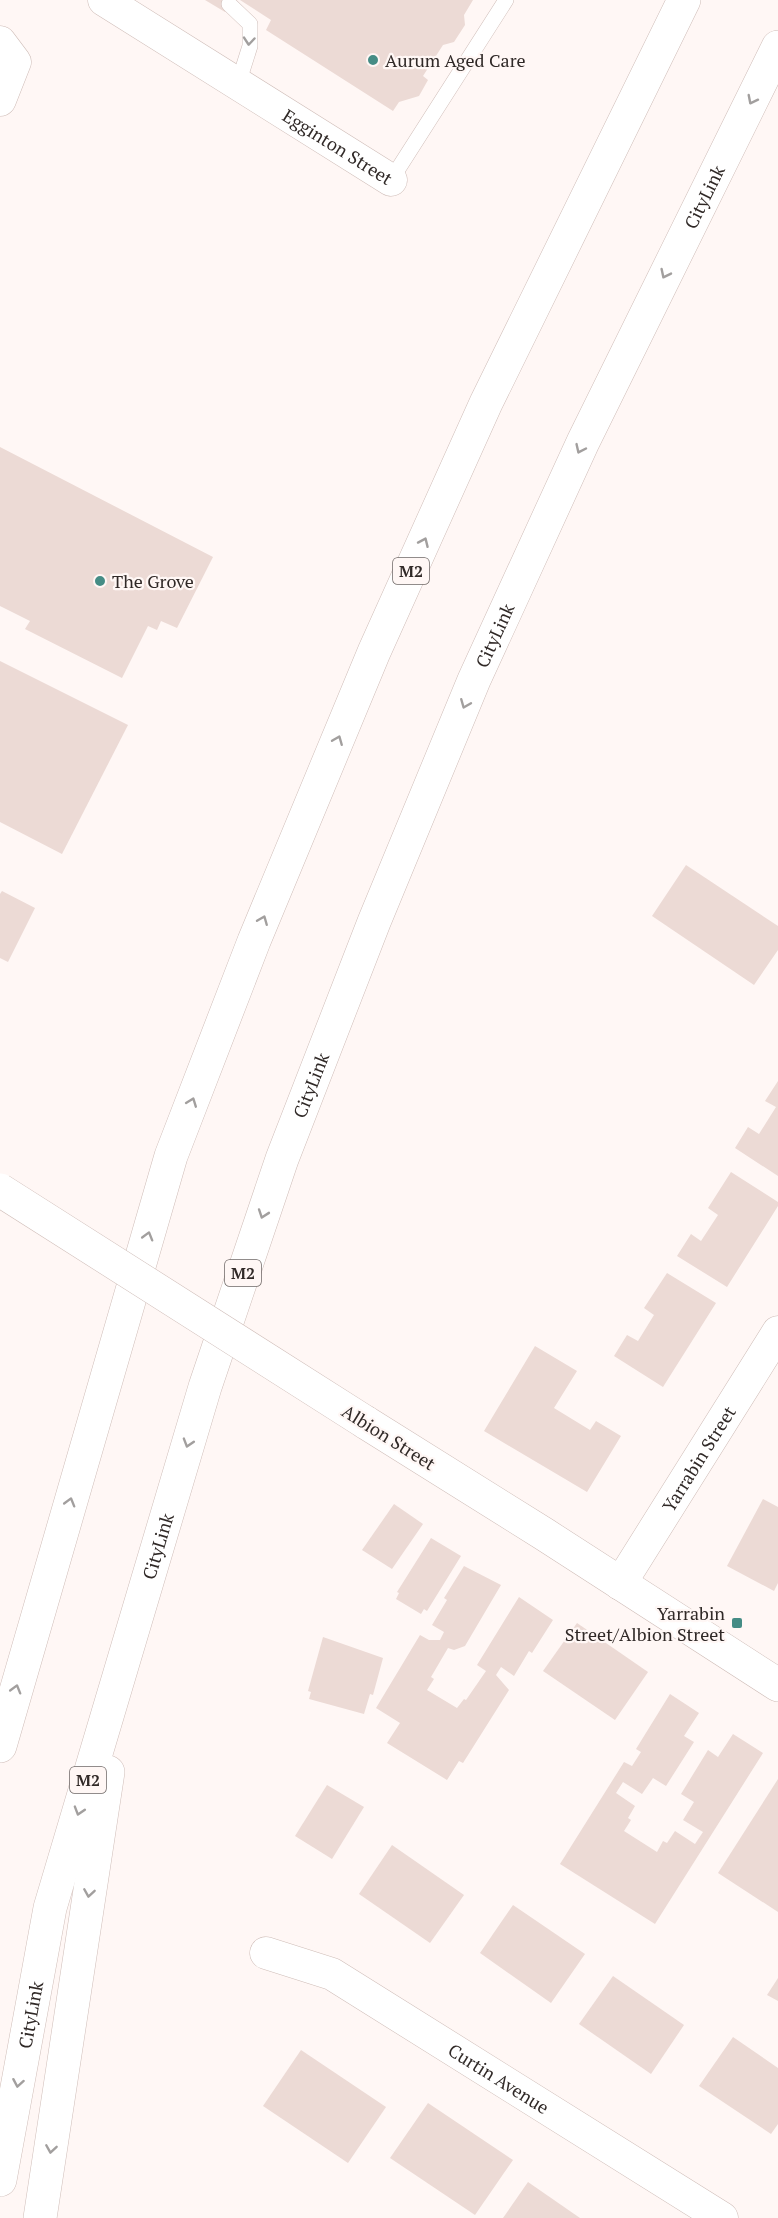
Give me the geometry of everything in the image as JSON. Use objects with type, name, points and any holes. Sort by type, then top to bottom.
[{"type":"main road","name":"M2","points":[[0,1746],[171,1156],[250,952],[374,652],[486,404],[684,0]]},
{"type":"main road","name":"CityLink","points":[[0,2180],[50,1908],[205,1387],[282,1159],[374,922],[474,680],[583,442],[778,47]]},
{"type":"main road","name":"Albion Street","points":[[0,1190],[778,1685]]},
{"type":"main road","points":[[40,2218],[127,1649]]},
{"type":"street","name":"Egginton Street","points":[[112,2],[391,180]]},
{"type":"street","points":[[0,42],[15,62],[0,100]]},
{"type":"street","name":"Yarrabin Street","points":[[620,1584],[778,1332]]},
{"type":"street","name":"Curtin Avenue","points":[[266,1953],[332,1974],[722,2218]]},
{"type":"lane","name":"Egginton Street","points":[[391,180],[506,0]]},
{"type":"lane","points":[[229,4],[250,24],[250,46],[238,84]]},
{"type":"building","points":[[205,0],[232,0],[225,12]]},
{"type":"building","name":"Aurum Aged Care","points":[[240,0],[473,0],[464,15],[465,25],[454,42],[443,45],[423,76],[428,80],[419,96],[399,102],[393,111],[266,30],[271,20]]},
{"type":"building","name":"The Grove","points":[[0,447],[213,557],[177,628],[161,621],[157,630],[148,626],[122,678],[25,629],[30,621],[0,606]]},
{"type":"building","points":[[0,661],[128,725],[62,854],[0,822]]},
{"type":"building","points":[[686,865],[778,926],[778,950],[754,985],[652,916]]},
{"type":"building","points":[[2,891],[35,908],[8,962],[0,958],[0,894]]},
{"type":"building","points":[[778,1081],[778,1176],[735,1148],[748,1127],[759,1134],[776,1107],[765,1101]]},
{"type":"building","points":[[731,1172],[778,1202],[778,1206],[727,1287],[677,1256],[691,1234],[701,1241],[718,1215],[708,1208]]},
{"type":"building","points":[[667,1273],[716,1303],[663,1387],[614,1356],[627,1335],[638,1341],[654,1315],[644,1308]]},
{"type":"building","points":[[535,1346],[577,1371],[554,1408],[590,1430],[596,1421],[621,1436],[587,1492],[484,1431]]},
{"type":"building","points":[[763,1499],[778,1507],[778,1583],[774,1591],[727,1566]]},
{"type":"building","points":[[394,1504],[423,1524],[392,1569],[362,1550]]},
{"type":"building","points":[[431,1538],[461,1556],[427,1611],[424,1609],[421,1614],[396,1599],[399,1593],[397,1592]]},
{"type":"building","points":[[464,1566],[501,1585],[465,1646],[454,1650],[448,1648],[431,1677],[434,1679],[427,1690],[457,1708],[464,1699],[466,1700],[486,1671],[477,1665],[519,1597],[553,1620],[532,1653],[529,1651],[514,1676],[501,1667],[496,1675],[509,1690],[463,1763],[459,1761],[447,1780],[387,1743],[400,1723],[376,1708],[420,1635],[429,1640],[440,1640],[444,1632],[432,1625],[447,1600],[444,1598]]},
{"type":"building","points":[[577,1623],[648,1672],[615,1720],[543,1671]]},
{"type":"building","points":[[323,1637],[383,1658],[373,1695],[370,1694],[364,1714],[309,1699],[311,1692],[308,1691]]},
{"type":"building","points":[[670,1694],[699,1713],[684,1736],[694,1742],[666,1786],[653,1778],[642,1794],[623,1782],[616,1793],[635,1806],[628,1818],[631,1820],[624,1831],[657,1852],[663,1841],[667,1843],[675,1831],[695,1844],[703,1832],[683,1820],[694,1802],[681,1794],[708,1750],[718,1757],[733,1734],[763,1753],[655,1924],[560,1864],[624,1762],[632,1766],[641,1752],[636,1749]]},
{"type":"building","points":[[778,1779],[778,1912],[718,1873]]},
{"type":"building","points":[[327,1785],[364,1807],[332,1859],[295,1836]]},
{"type":"building","points":[[392,1845],[464,1895],[430,1943],[359,1894]]},
{"type":"building","points":[[513,1905],[585,1954],[551,2003],[480,1953]]},
{"type":"building","points":[[613,1976],[684,2025],[651,2074],[579,2024]]},
{"type":"building","points":[[778,1978],[778,2001],[767,1995]]},
{"type":"building","points":[[733,2037],[778,2068],[778,2124],[771,2134],[699,2086]]},
{"type":"building","points":[[301,2050],[386,2107],[348,2163],[263,2106]]},
{"type":"building","points":[[428,2103],[513,2160],[475,2215],[390,2158]]},
{"type":"building","points":[[528,2182],[580,2218],[503,2218]]},
{"type":"place","name":"Aurum Aged Care","points":[[373,60]]},
{"type":"place","name":"The Grove","points":[[100,581]]},
{"type":"place","name":"Yarrabin Street/Albion Street","points":[[737,1623]]}]
